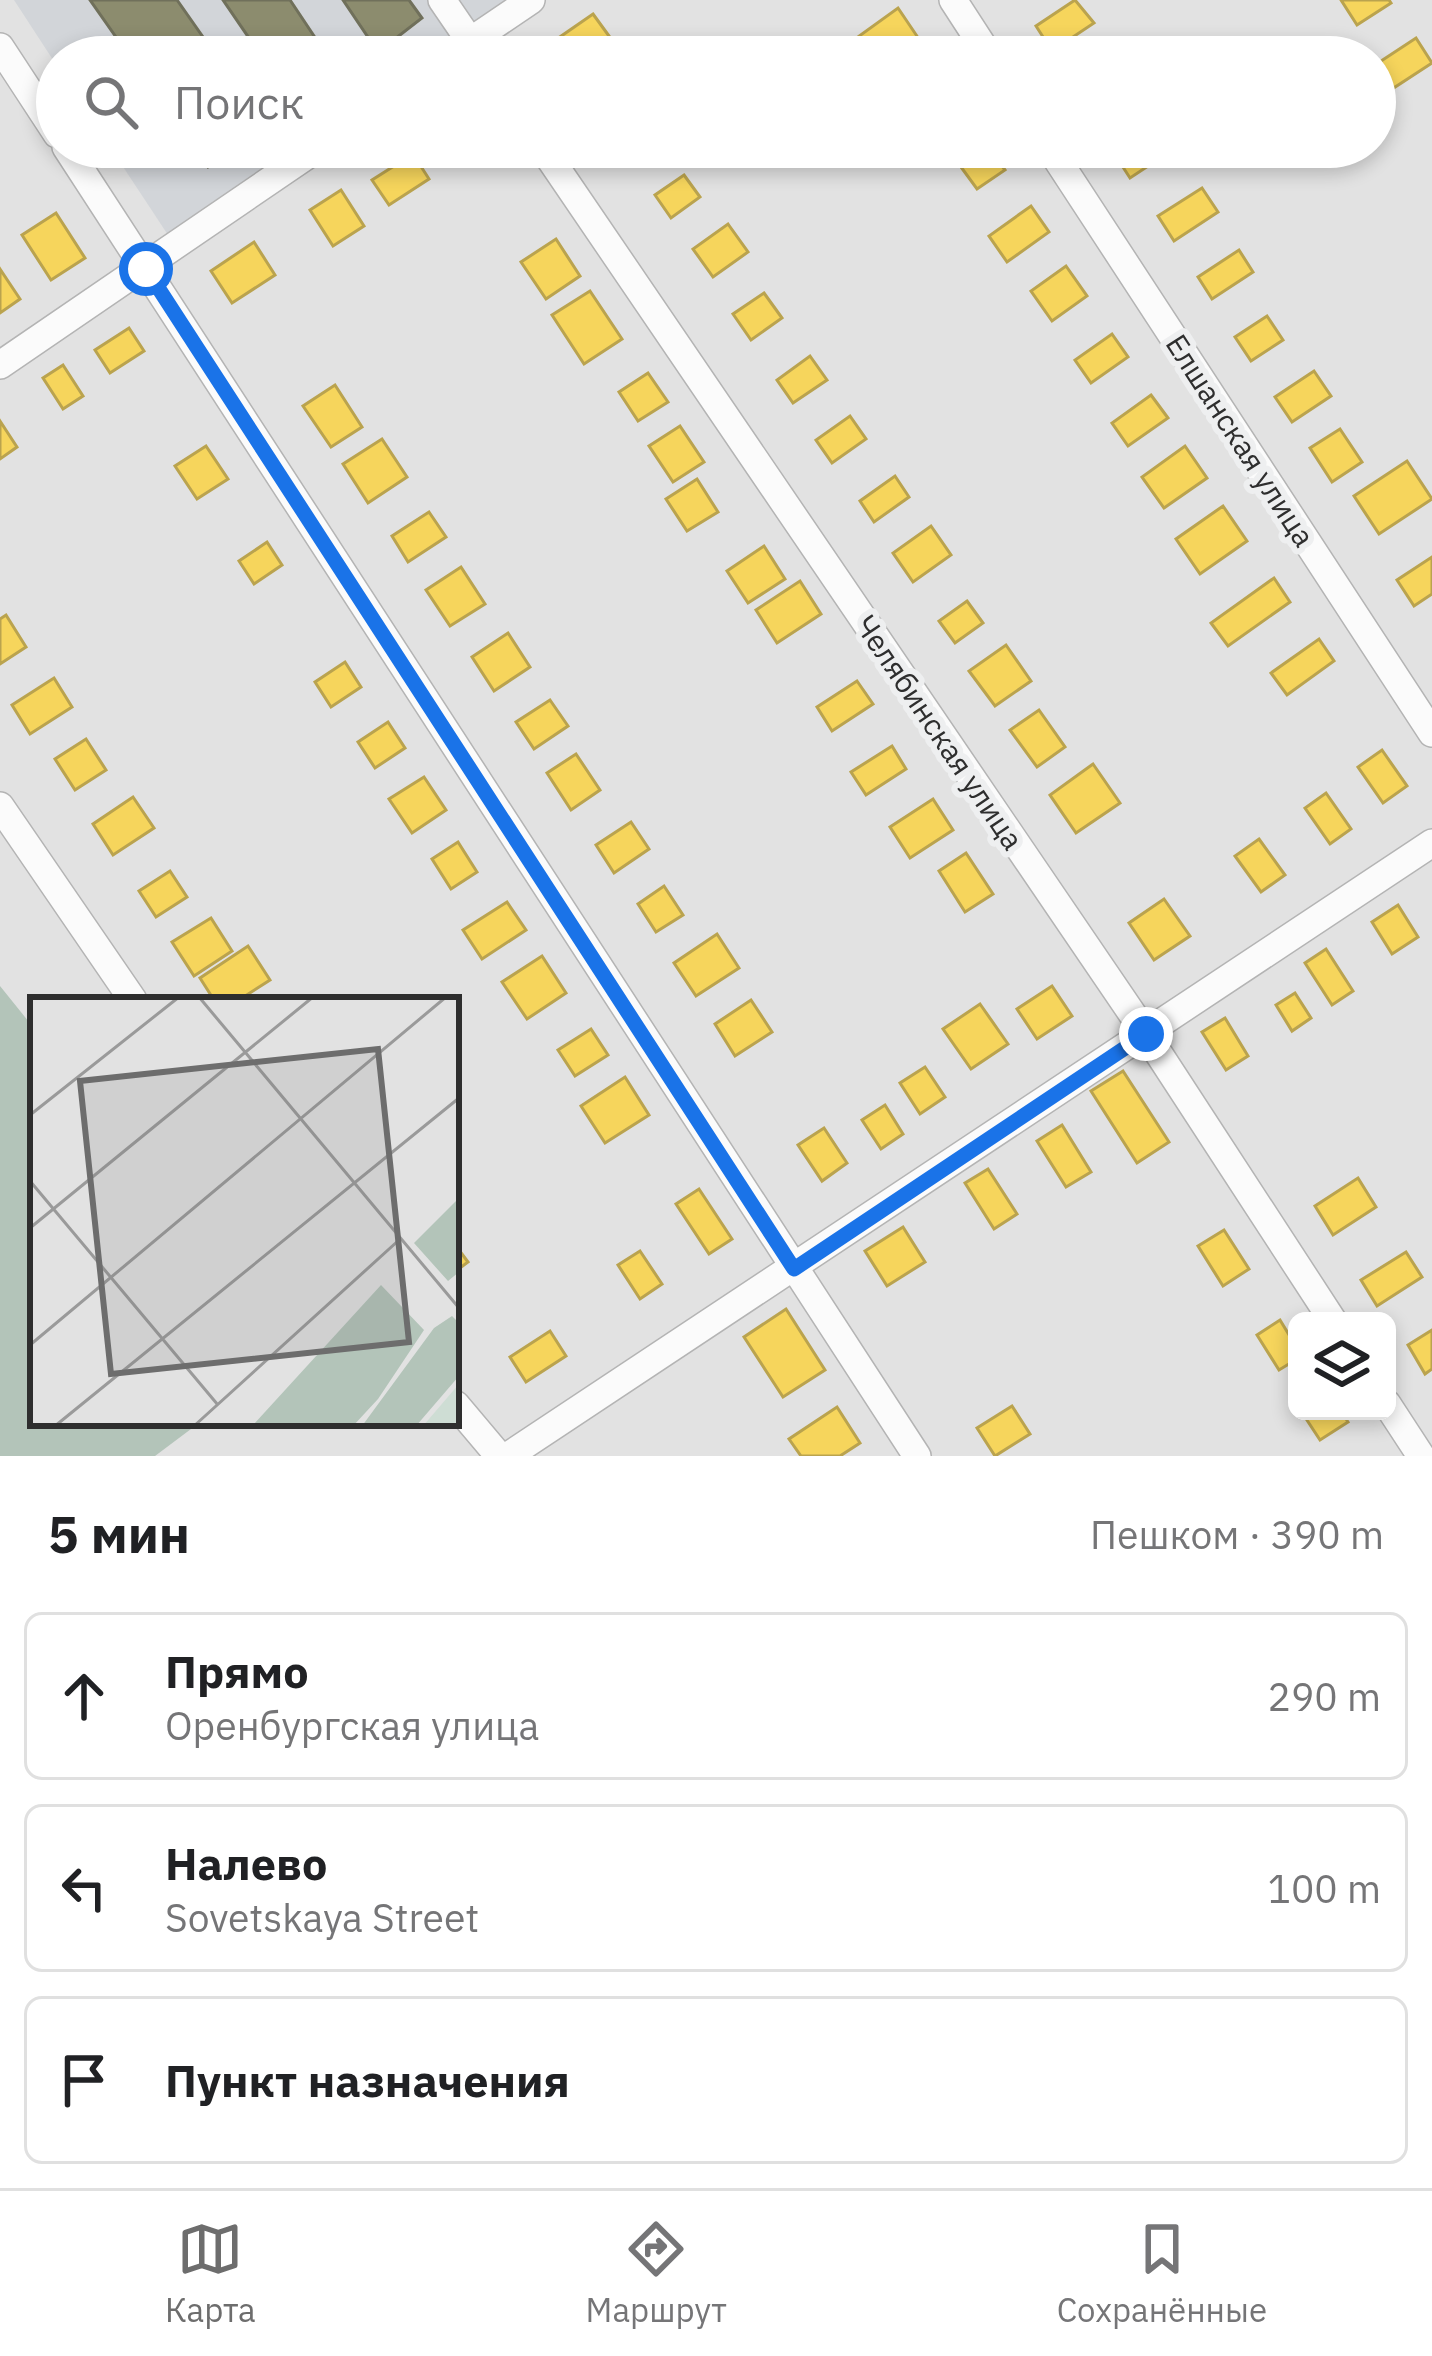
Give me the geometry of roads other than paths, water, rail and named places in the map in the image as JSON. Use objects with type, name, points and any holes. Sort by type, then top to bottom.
[{"type":"street","points":[[442,0],[459,36]]},
{"type":"street","points":[[486,36],[531,0]]},
{"type":"street","points":[[953,0],[976,36]]},
{"type":"street","points":[[0,46],[36,102]]},
{"type":"street","points":[[80,168],[916,1456]]},
{"type":"street","points":[[0,365],[289,168]]},
{"type":"street","name":"Челябинская улица","points":[[556,168],[1146,1034],[1327,1312]]},
{"type":"street","name":"Елшанская улица","points":[[1063,168],[1432,733]]},
{"type":"street","points":[[0,806],[131,997]]},
{"type":"street","points":[[508,1456],[1432,843]]},
{"type":"street","points":[[459,1409],[499,1456]]},
{"type":"street","points":[[1396,1418],[1420,1456]]}]
